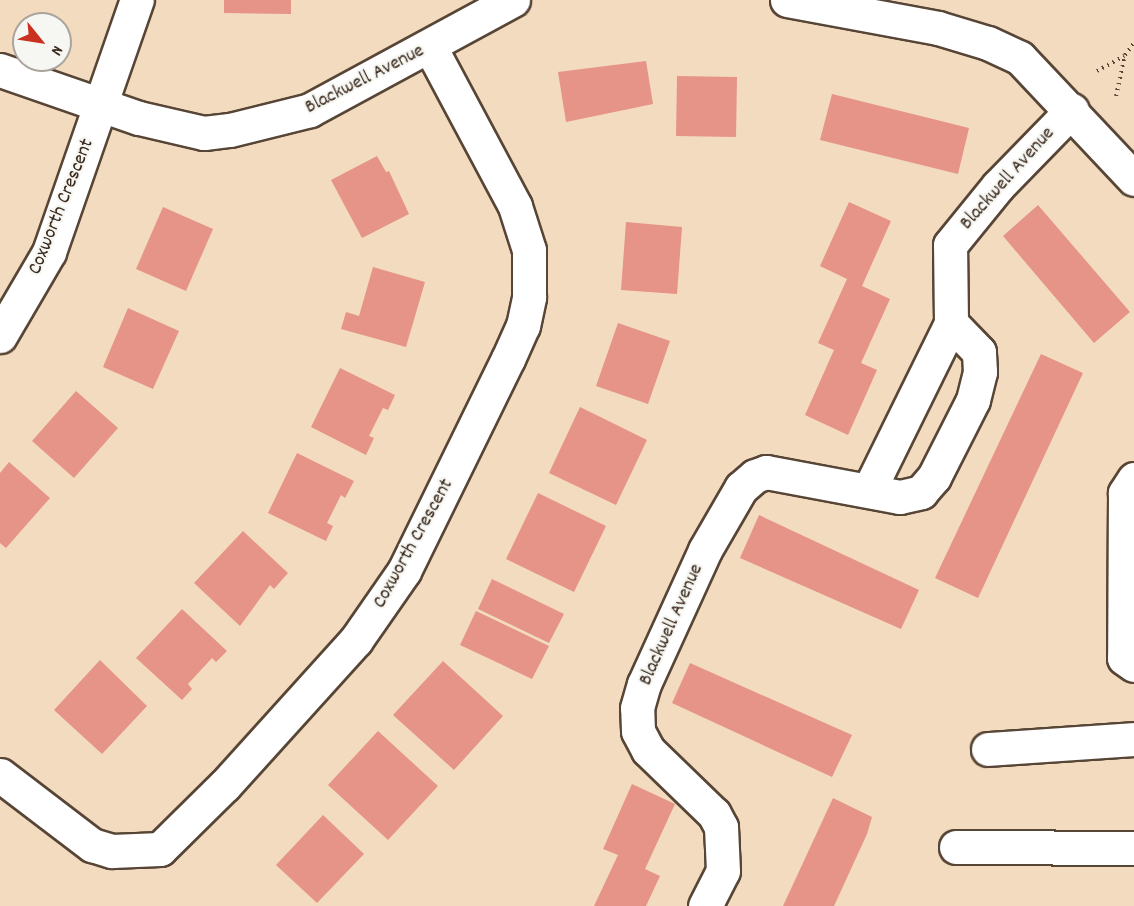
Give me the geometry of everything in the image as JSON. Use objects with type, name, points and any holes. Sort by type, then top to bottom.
[{"type":"street","name":"Coxworth Crescent","points":[[0,336],[49,252],[137,0]]},
{"type":"street","name":"Blackwell Avenue","points":[[0,70],[100,106],[204,132],[230,130],[310,110],[513,0]]},
{"type":"street","name":"Blackwell Avenue","points":[[787,0],[938,14],[988,43],[1020,58],[1072,110],[1134,179]]},
{"type":"street","name":"Coxworth Crescent","points":[[0,775],[92,845],[112,851],[160,849],[225,784],[356,640],[404,571],[508,359],[523,326],[529,297],[529,250],[515,206],[430,47]]},
{"type":"street","name":"Blackwell Avenue","points":[[869,490],[951,323],[950,245],[998,186],[1072,110]]},
{"type":"street","name":"Blackwell Avenue","points":[[705,906],[723,871],[721,827],[714,814],[648,750],[638,731],[637,708],[644,684],[705,550],[741,488],[755,476],[766,472],[900,497],[921,492],[934,477],[960,428],[980,372],[979,352],[951,323]]},
{"type":"street","points":[[1134,478],[1125,493],[1124,658],[1134,665]]},
{"type":"street","points":[[988,749],[1134,738]]},
{"type":"street","points":[[956,847],[1134,848]]},
{"type":"path","points":[[1116,96],[1125,56],[1134,44]]},
{"type":"path","points":[[1096,71],[1125,56]]},
{"type":"building","points":[[224,0],[291,0],[291,14],[224,13]]},
{"type":"building","points":[[646,61],[653,104],[566,122],[558,72]]},
{"type":"building","points":[[677,76],[737,77],[736,137],[676,136]]},
{"type":"building","points":[[832,94],[969,128],[958,174],[820,140]]},
{"type":"building","points":[[377,156],[386,172],[389,171],[409,214],[362,238],[331,180]]},
{"type":"building","points":[[849,202],[891,221],[862,286],[890,299],[861,363],[877,370],[848,435],[805,415],[834,350],[818,343],[847,279],[820,266]]},
{"type":"building","points":[[1038,205],[1130,312],[1094,343],[1003,236]]},
{"type":"building","points":[[163,207],[213,229],[186,291],[136,269]]},
{"type":"building","points":[[626,222],[682,227],[677,294],[621,290]]},
{"type":"building","points":[[373,267],[425,282],[406,347],[341,329],[346,312],[359,316]]},
{"type":"building","points":[[128,308],[179,331],[153,389],[103,367]]},
{"type":"building","points":[[618,323],[670,341],[648,404],[596,386]]},
{"type":"building","points":[[1041,354],[1083,373],[978,598],[935,578]]},
{"type":"building","points":[[340,368],[395,395],[388,410],[383,408],[369,436],[374,438],[366,455],[311,427]]},
{"type":"building","points":[[76,391],[118,428],[74,478],[32,441]]},
{"type":"building","points":[[580,407],[647,440],[616,505],[549,473]]},
{"type":"building","points":[[297,453],[354,481],[345,498],[341,495],[327,523],[333,526],[326,541],[268,513]]},
{"type":"building","points":[[9,462],[50,498],[6,548],[0,543],[0,473]]},
{"type":"building","points":[[538,493],[606,526],[574,592],[506,559]]},
{"type":"building","points":[[759,515],[919,590],[901,629],[740,558]]},
{"type":"building","points":[[243,531],[288,573],[274,589],[270,585],[240,626],[194,583]]},
{"type":"building","points":[[492,579],[564,614],[549,643],[478,609]]},
{"type":"building","points":[[182,609],[227,651],[216,662],[212,658],[188,684],[192,689],[182,700],[136,658]]},
{"type":"building","points":[[476,611],[549,646],[532,679],[460,645]]},
{"type":"building","points":[[100,660],[147,706],[102,754],[54,710]]},
{"type":"building","points":[[443,661],[503,716],[454,770],[393,715]]},
{"type":"building","points":[[690,663],[852,735],[832,777],[672,703]]},
{"type":"building","points":[[378,731],[438,786],[388,840],[328,785]]},
{"type":"building","points":[[632,784],[675,804],[645,869],[660,876],[646,906],[594,906],[618,855],[603,849]]},
{"type":"building","points":[[833,798],[872,817],[867,834],[834,906],[783,906]]},
{"type":"building","points":[[323,815],[364,854],[317,903],[276,865]]}]
